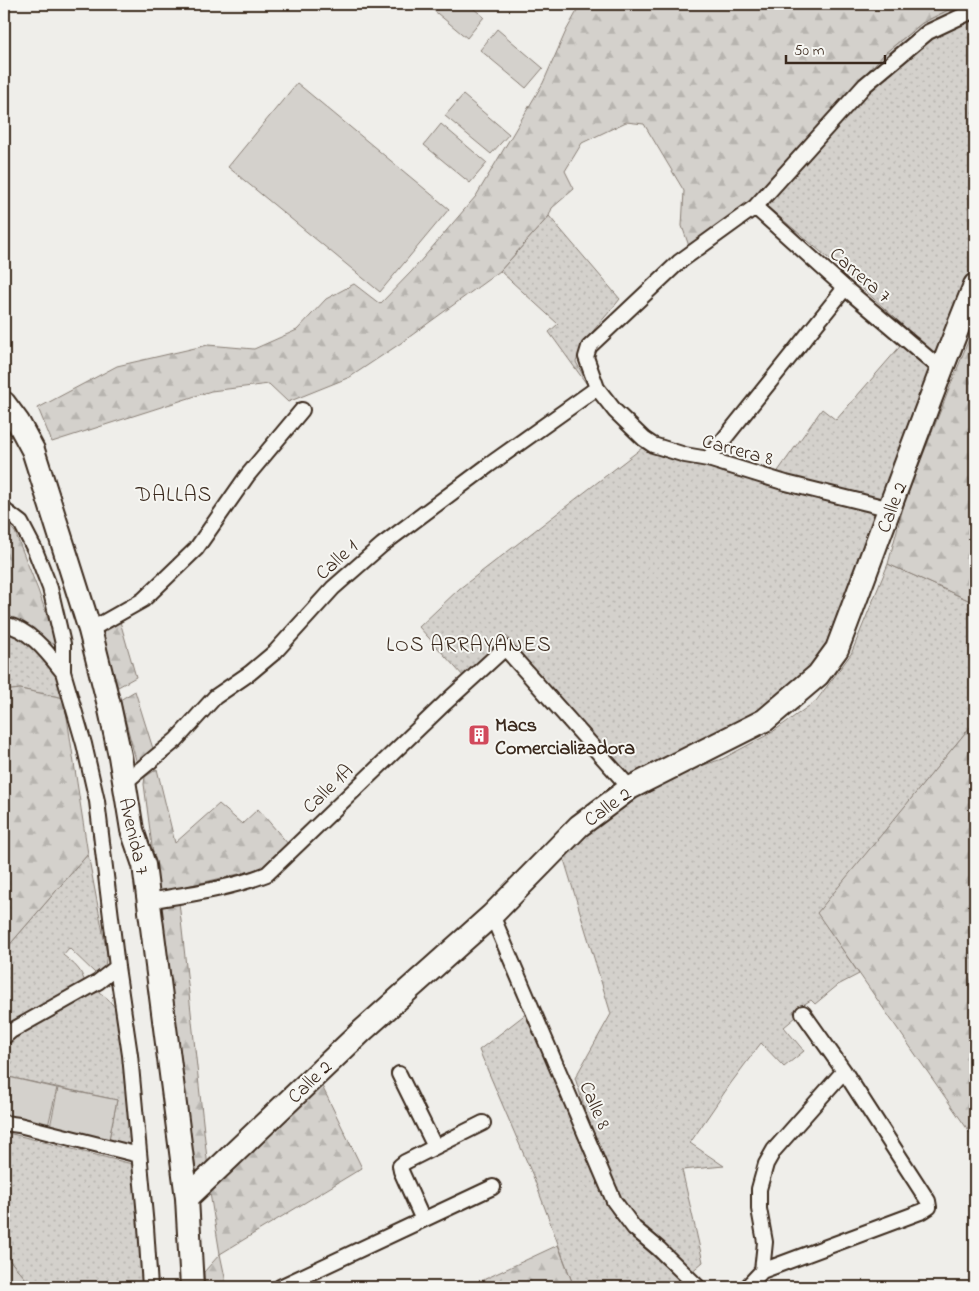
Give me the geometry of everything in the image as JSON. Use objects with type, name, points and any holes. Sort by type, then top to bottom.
[{"type":"main road","name":"Calle 2","points":[[187,1198],[361,1032],[492,914],[579,826],[630,788],[765,720],[818,675],[837,650],[891,509],[940,372],[975,285]]},
{"type":"main road","name":"Avenida 7","points":[[4,403],[18,422],[33,450],[90,630],[109,704],[132,830],[144,865],[187,1198],[192,1287]]},
{"type":"street","name":"Carrera 8","points":[[891,509],[786,483],[654,445],[644,439],[615,412],[597,388],[586,357],[589,347],[679,262],[756,207],[864,84],[928,32],[975,10]]},
{"type":"street","name":"Carrera 7","points":[[756,207],[940,372]]},
{"type":"street","points":[[708,459],[845,288]]},
{"type":"street","name":"Calle 1","points":[[124,783],[176,740],[215,698],[250,674],[275,652],[332,588],[382,545],[489,465],[597,388]]},
{"type":"street","points":[[90,630],[143,600],[196,549],[248,476],[302,410]]},
{"type":"street","points":[[4,510],[21,523],[35,550],[50,588],[64,644],[63,672],[84,744],[97,801],[117,967],[130,1055],[150,1287]]},
{"type":"street","points":[[4,624],[25,631],[63,672]]},
{"type":"street","name":"Calle 1A","points":[[148,901],[209,891],[249,881],[267,874],[505,648],[630,788]]},
{"type":"street","name":"Calle 8","points":[[492,914],[614,1201],[634,1228],[659,1249],[698,1287]]},
{"type":"street","points":[[4,1037],[11,1030],[98,982],[117,967]]},
{"type":"street","points":[[747,1287],[762,1271],[923,1211],[929,1207],[928,1200],[844,1071],[803,1013]]},
{"type":"street","points":[[762,1271],[765,1242],[759,1209],[758,1189],[766,1164],[774,1150],[844,1071]]},
{"type":"street","points":[[399,1074],[435,1146]]},
{"type":"street","points":[[4,1123],[19,1125],[139,1155]]},
{"type":"street","points":[[424,1220],[400,1166],[435,1146],[483,1123]]},
{"type":"street","points":[[280,1287],[493,1187]]},
{"type":"green space","points":[[426,4],[468,4],[484,17],[467,38]]},
{"type":"green space","points":[[581,4],[960,4],[922,23],[885,53],[749,203],[690,249],[682,226],[684,191],[644,124],[626,122],[582,143],[565,171],[574,189],[552,208],[549,216],[500,271],[401,343],[350,377],[288,402],[269,384],[211,391],[52,442],[38,408],[117,366],[208,345],[254,349],[297,330],[326,299],[354,284],[380,304],[412,271],[476,196],[543,83],[566,31]]},
{"type":"green space","points":[[960,4],[975,4],[975,271],[939,358],[841,269],[755,196],[885,53],[922,23]]},
{"type":"green space","points":[[497,29],[543,68],[526,88],[480,50]]},
{"type":"green space","points":[[297,83],[449,209],[380,292],[228,167]]},
{"type":"green space","points":[[463,95],[509,134],[491,154],[445,116]]},
{"type":"green space","points":[[441,124],[487,163],[470,183],[424,145]]},
{"type":"green space","points":[[549,216],[620,299],[589,336],[576,362],[591,390],[549,332],[558,324],[500,271]]},
{"type":"green space","points":[[975,324],[975,603],[888,564],[905,500]]},
{"type":"green space","points":[[903,343],[932,372],[881,502],[776,474],[822,409],[836,420]]},
{"type":"green space","points":[[642,448],[878,512],[840,615],[824,647],[807,674],[760,715],[631,780],[506,636],[464,677],[419,627],[459,589]]},
{"type":"green space","points":[[4,520],[15,532],[58,647],[25,628],[4,620]]},
{"type":"green space","points":[[888,564],[975,603],[975,721],[818,913],[859,974],[838,985],[815,1004],[811,1000],[793,1011],[796,1017],[784,1027],[804,1051],[784,1067],[761,1043],[690,1143],[724,1166],[682,1170],[703,1262],[690,1273],[649,1236],[625,1209],[607,1174],[575,1078],[611,1014],[563,856],[587,830],[662,779],[722,759],[771,733],[816,701],[851,654]]},
{"type":"green space","points":[[119,618],[136,677],[118,687],[98,625]]},
{"type":"green space","points":[[4,629],[22,636],[56,673],[64,698],[20,689],[4,691]]},
{"type":"green space","points":[[20,689],[64,698],[88,854],[5,950],[4,691]]},
{"type":"green space","points":[[135,691],[154,752],[137,764],[120,700]]},
{"type":"green space","points":[[975,721],[975,1140],[817,913]]},
{"type":"green space","points":[[157,769],[175,843],[219,804],[242,824],[258,809],[289,845],[260,869],[158,893],[144,784],[145,777]]},
{"type":"green space","points":[[88,854],[107,954],[104,971],[98,975],[96,974],[69,948],[63,955],[80,971],[85,985],[4,1032],[4,949]]},
{"type":"green space","points":[[179,902],[208,1168],[194,1171],[161,904]]},
{"type":"green space","points":[[99,992],[116,1009],[135,1147],[109,1139],[117,1100],[4,1076],[4,1046],[63,1007]]},
{"type":"green space","points":[[527,1013],[612,1213],[627,1232],[687,1287],[574,1287],[533,1176],[479,1050]]},
{"type":"green space","points":[[4,1076],[57,1088],[48,1126],[4,1116]]},
{"type":"green space","points":[[320,1082],[362,1168],[220,1254],[209,1187]]},
{"type":"green space","points":[[58,1088],[117,1100],[109,1139],[50,1127]]},
{"type":"green space","points":[[4,1132],[136,1165],[143,1287],[33,1287],[4,1254]]},
{"type":"green space","points":[[558,1245],[574,1287],[468,1287]]},
{"type":"green space","points":[[4,1254],[33,1287],[4,1287]]},
{"type":"green space","points":[[220,1254],[227,1287],[205,1287],[204,1272]]},
{"type":"place","name":"Macs Comercializadora","points":[[479,735]]},
{"type":"district","name":"DALLAS","points":[[174,494]]},
{"type":"district","name":"LOS ARRAYANES","points":[[469,644]]}]
